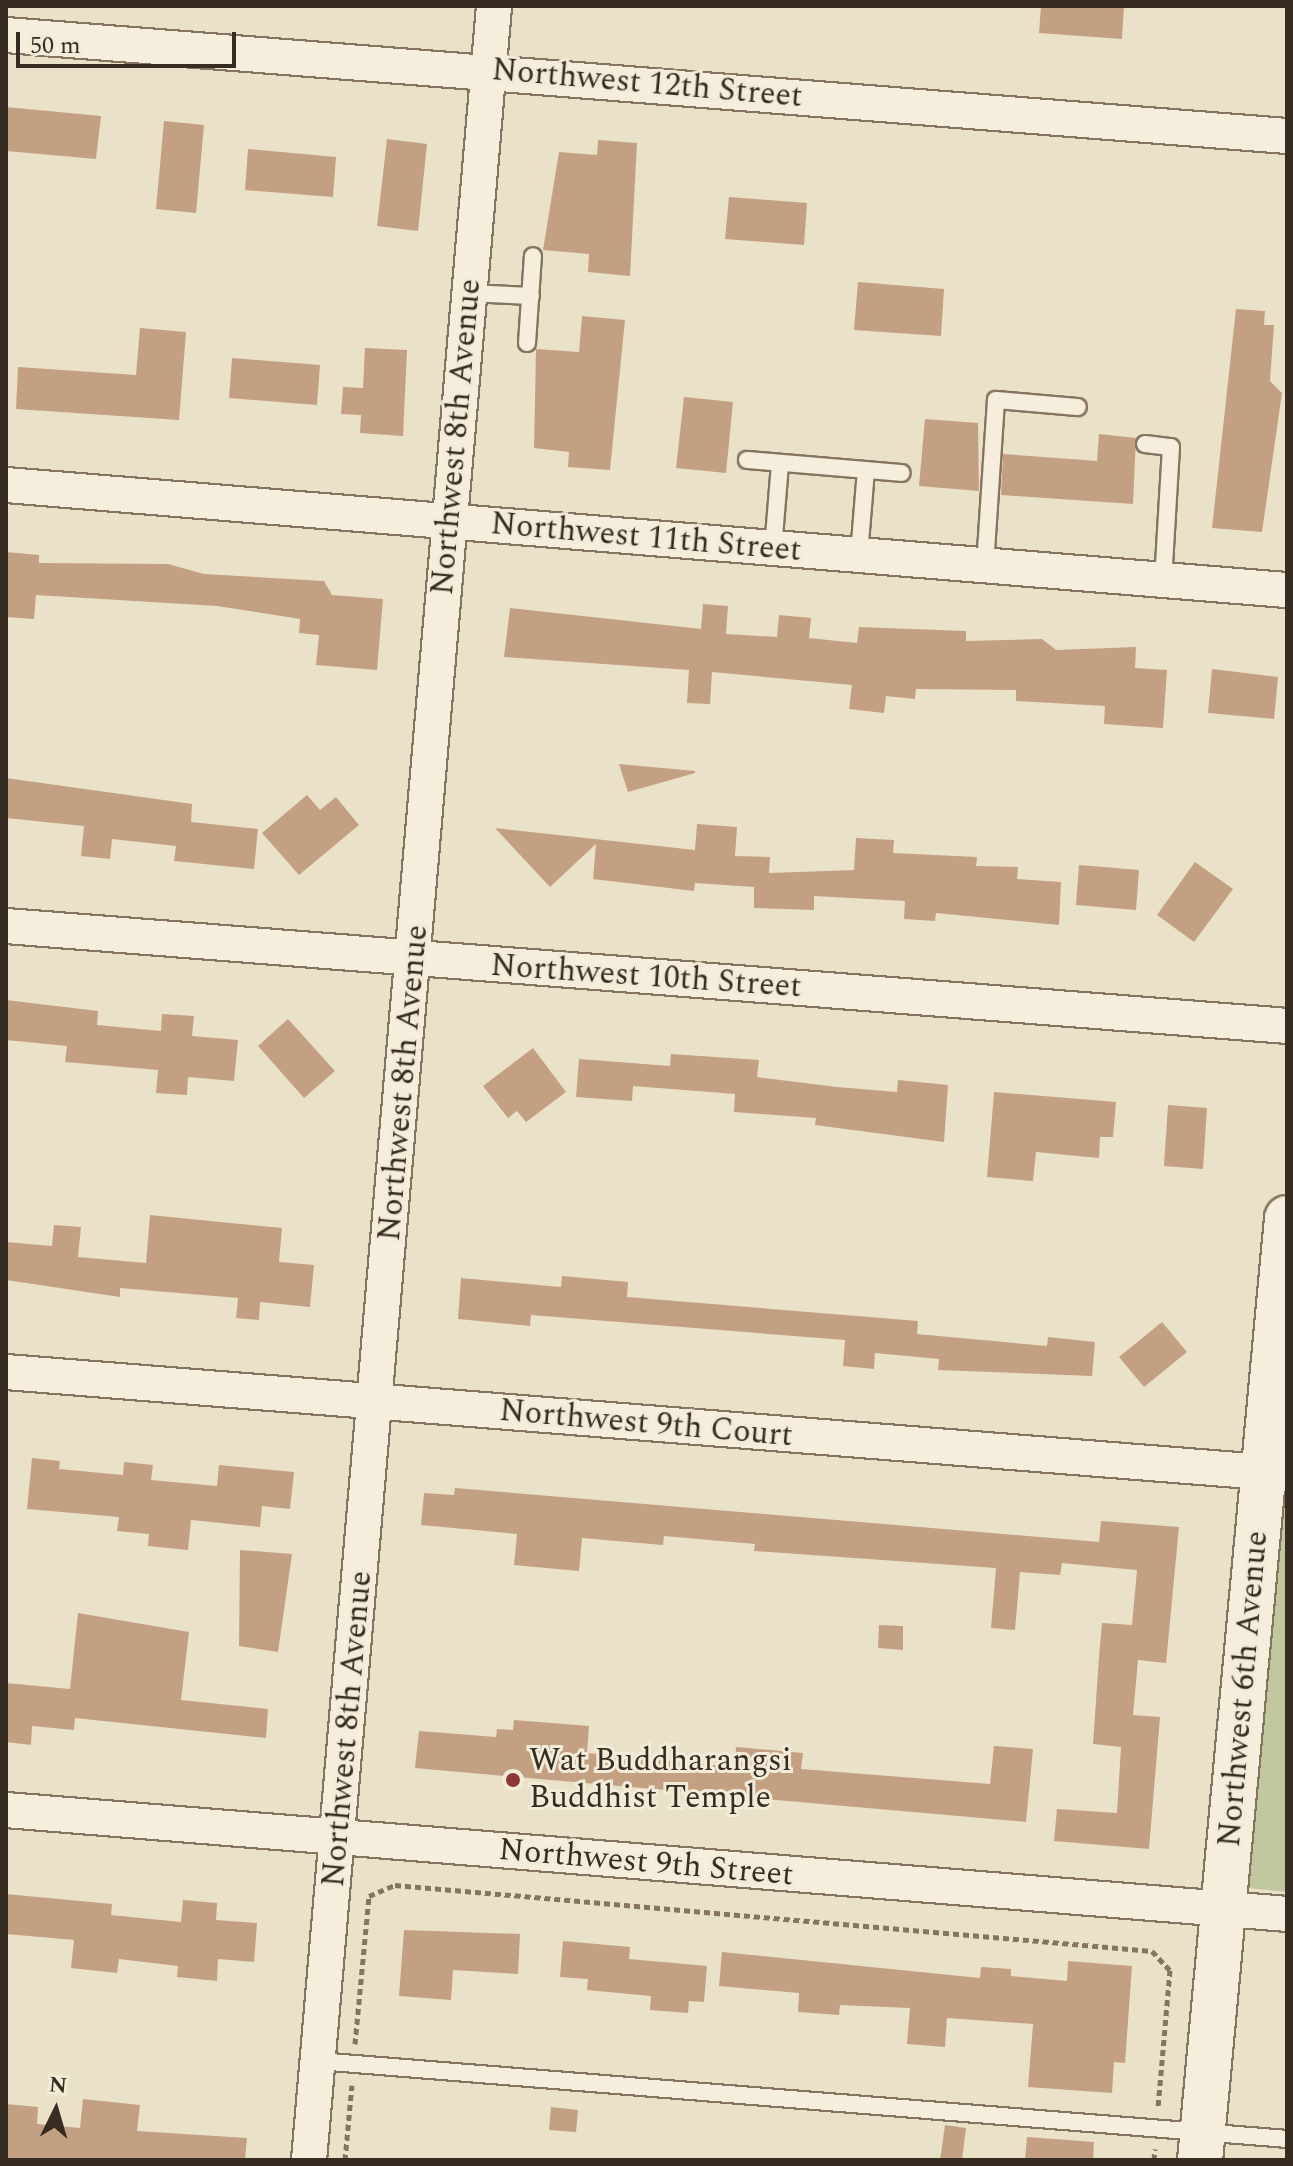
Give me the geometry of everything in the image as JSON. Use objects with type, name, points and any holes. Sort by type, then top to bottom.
[{"type":"street","name":"Northwest 8th Avenue","points":[[309,2160],[378,1402],[494,6]]},
{"type":"street","name":"Northwest 12th Street","points":[[6,35],[1287,136]]},
{"type":"street","name":"Northwest 11th Street","points":[[6,485],[1287,590]]},
{"type":"street","name":"Northwest 10th Street","points":[[6,926],[1287,1026]]},
{"type":"street","name":"Northwest 6th Avenue","points":[[1201,2145],[1223,1909],[1276,1474],[1287,1218]]},
{"type":"street","name":"Northwest 9th Court","points":[[6,1372],[1276,1474]]},
{"type":"street","name":"Northwest 9th Street","points":[[6,1810],[1287,1914]]},
{"type":"lane","points":[[527,343],[533,256]]},
{"type":"lane","points":[[469,293],[531,296]]},
{"type":"lane","points":[[985,566],[996,400],[1078,407]]},
{"type":"lane","points":[[1145,444],[1171,447],[1163,580]]},
{"type":"lane","points":[[747,460],[901,473]]},
{"type":"lane","points":[[773,549],[780,463]]},
{"type":"lane","points":[[859,555],[866,470]]},
{"type":"lane","points":[[318,2061],[354,2061],[1157,2127],[1201,2145],[1287,2139]]},
{"type":"path","points":[[345,2160],[369,1896],[395,1885],[1152,1951],[1170,1970],[1154,2160]]},
{"type":"green space","points":[[1284,1491],[1287,1492],[1287,1892],[1248,1888]]},
{"type":"building","points":[[1041,6],[1124,6],[1122,39],[1039,33]]},
{"type":"building","points":[[6,107],[101,116],[96,159],[6,151]]},
{"type":"building","points":[[164,121],[204,125],[196,213],[156,209]]},
{"type":"building","points":[[387,139],[427,144],[418,231],[377,226]]},
{"type":"building","points":[[598,140],[637,143],[630,276],[588,272],[589,254],[543,250],[559,152],[597,155]]},
{"type":"building","points":[[248,149],[336,157],[333,197],[245,190]]},
{"type":"building","points":[[729,197],[807,203],[804,245],[725,239]]},
{"type":"building","points":[[858,282],[944,289],[941,336],[854,330]]},
{"type":"building","points":[[1236,309],[1265,311],[1264,325],[1274,325],[1270,381],[1282,393],[1262,532],[1212,528]]},
{"type":"building","points":[[582,316],[625,320],[610,470],[568,467],[569,452],[534,448],[536,349],[579,352]]},
{"type":"building","points":[[140,328],[186,332],[179,420],[16,409],[18,367],[136,375]]},
{"type":"building","points":[[365,348],[407,350],[403,436],[360,433],[361,415],[341,414],[343,387],[363,388]]},
{"type":"building","points":[[232,358],[320,365],[317,405],[229,398]]},
{"type":"building","points":[[684,397],[733,402],[726,473],[676,468]]},
{"type":"building","points":[[925,419],[978,423],[979,491],[919,486]]},
{"type":"building","points":[[1099,434],[1136,438],[1133,504],[1001,495],[1003,454],[1097,461]]},
{"type":"building","points":[[6,552],[39,555],[39,563],[168,564],[204,574],[324,581],[332,595],[383,599],[377,670],[316,665],[319,635],[299,633],[300,619],[217,606],[36,595],[34,619],[6,617]]},
{"type":"building","points":[[703,604],[728,606],[726,634],[777,637],[779,615],[811,618],[809,638],[857,643],[859,627],[966,631],[966,641],[1042,639],[1056,650],[1136,647],[1135,668],[1167,670],[1163,728],[1104,724],[1105,706],[1016,701],[1016,690],[916,689],[915,699],[886,696],[884,713],[849,709],[852,685],[712,672],[710,704],[687,703],[689,670],[504,657],[510,608],[701,629]]},
{"type":"building","points":[[1212,669],[1278,677],[1274,719],[1208,713]]},
{"type":"building","points":[[619,764],[695,771],[695,773],[628,792]]},
{"type":"building","points":[[6,778],[192,804],[191,822],[258,829],[254,869],[174,861],[176,846],[112,839],[110,859],[81,856],[84,826],[6,818]]},
{"type":"building","points":[[307,795],[320,810],[336,797],[359,825],[299,875],[262,833]]},
{"type":"building","points":[[697,824],[737,827],[735,856],[770,857],[769,873],[854,870],[856,838],[894,840],[893,853],[977,857],[976,866],[1018,867],[1017,879],[1061,882],[1059,925],[936,913],[935,921],[904,919],[905,901],[814,896],[814,910],[754,908],[754,887],[695,883],[694,891],[593,879],[596,844],[550,887],[495,828],[695,850]]},
{"type":"building","points":[[1195,862],[1233,889],[1194,942],[1157,915]]},
{"type":"building","points":[[1079,865],[1139,870],[1136,910],[1076,905]]},
{"type":"building","points":[[6,1000],[98,1011],[97,1025],[161,1031],[162,1014],[194,1016],[192,1036],[238,1040],[234,1081],[188,1077],[187,1095],[156,1093],[158,1070],[65,1062],[67,1046],[6,1040]]},
{"type":"building","points":[[288,1019],[335,1071],[304,1098],[258,1046]]},
{"type":"building","points":[[533,1048],[566,1092],[526,1122],[517,1111],[508,1118],[483,1086]]},
{"type":"building","points":[[671,1054],[759,1060],[757,1077],[837,1087],[897,1092],[898,1080],[948,1085],[944,1142],[815,1125],[816,1118],[734,1112],[735,1094],[633,1086],[632,1101],[576,1097],[579,1059],[670,1066]]},
{"type":"building","points":[[994,1092],[1116,1102],[1113,1137],[1100,1137],[1099,1158],[1036,1152],[1033,1181],[987,1177]]},
{"type":"building","points":[[1168,1105],[1207,1108],[1203,1169],[1164,1166]]},
{"type":"building","points":[[150,1215],[282,1228],[279,1262],[314,1265],[310,1307],[260,1302],[259,1320],[236,1318],[238,1298],[120,1288],[120,1297],[6,1280],[6,1242],[52,1246],[54,1225],[81,1227],[78,1257],[146,1263]]},
{"type":"building","points":[[562,1276],[628,1282],[627,1297],[918,1321],[917,1334],[1047,1346],[1048,1337],[1095,1342],[1092,1376],[938,1370],[939,1359],[875,1353],[874,1369],[843,1366],[845,1340],[531,1315],[530,1326],[458,1319],[461,1278],[561,1287]]},
{"type":"building","points":[[1162,1322],[1187,1352],[1144,1387],[1119,1357]]},
{"type":"building","points":[[32,1458],[60,1461],[59,1469],[123,1475],[124,1462],[153,1465],[151,1480],[217,1486],[219,1465],[294,1472],[290,1509],[262,1506],[260,1527],[191,1520],[188,1550],[148,1546],[149,1534],[117,1531],[119,1517],[27,1509]]},
{"type":"building","points":[[455,1488],[1099,1542],[1101,1521],[1179,1527],[1166,1663],[1138,1660],[1133,1715],[1160,1717],[1149,1849],[1054,1841],[1057,1809],[1117,1813],[1121,1747],[1093,1744],[1099,1657],[1102,1623],[1132,1625],[1137,1570],[1062,1563],[1060,1575],[1020,1572],[1015,1630],[991,1628],[996,1568],[754,1551],[755,1544],[664,1536],[663,1545],[582,1538],[579,1571],[514,1565],[517,1534],[421,1525],[424,1493],[454,1495]]},
{"type":"building","points":[[240,1550],[292,1554],[278,1652],[239,1646]]},
{"type":"building","points":[[78,1613],[189,1632],[181,1700],[268,1709],[266,1738],[75,1718],[74,1730],[32,1726],[31,1745],[6,1742],[6,1683],[70,1689]]},
{"type":"building","points":[[879,1625],[903,1626],[903,1650],[878,1648]]},
{"type":"building","points":[[514,1720],[589,1726],[587,1753],[735,1767],[736,1747],[803,1753],[801,1769],[990,1784],[994,1746],[1033,1749],[1026,1822],[415,1768],[419,1731],[496,1737],[497,1729],[513,1730]]},
{"type":"building","points":[[6,1894],[112,1904],[111,1915],[181,1922],[183,1900],[217,1903],[216,1920],[257,1923],[254,1962],[218,1959],[217,1981],[177,1977],[178,1966],[119,1959],[117,1973],[71,1968],[74,1940],[6,1934]]},
{"type":"building","points":[[404,1930],[520,1934],[518,1974],[453,1970],[451,2000],[399,1996]]},
{"type":"building","points":[[563,1941],[630,1947],[629,1959],[707,1966],[704,2002],[689,2001],[688,2013],[650,2010],[651,1996],[587,1990],[588,1979],[560,1977]]},
{"type":"building","points":[[722,1952],[980,1978],[981,1967],[1011,1969],[1011,1976],[1067,1981],[1068,1961],[1132,1966],[1125,2063],[1114,2062],[1112,2093],[1028,2087],[1033,2024],[947,2018],[945,2047],[907,2044],[910,2008],[840,2005],[839,2015],[798,2012],[799,1993],[719,1986]]},
{"type":"building","points":[[83,2099],[140,2105],[137,2131],[247,2138],[245,2160],[6,2160],[6,2104],[38,2107],[37,2124],[80,2128]]},
{"type":"building","points":[[551,2107],[578,2110],[576,2132],[549,2130]]},
{"type":"building","points":[[945,2125],[966,2128],[962,2160],[940,2160]]},
{"type":"building","points":[[1027,2137],[1094,2142],[1093,2160],[1025,2160]]},
{"type":"place","name":"Wat Buddharangsi Buddhist Temple","points":[[513,1780]]}]
